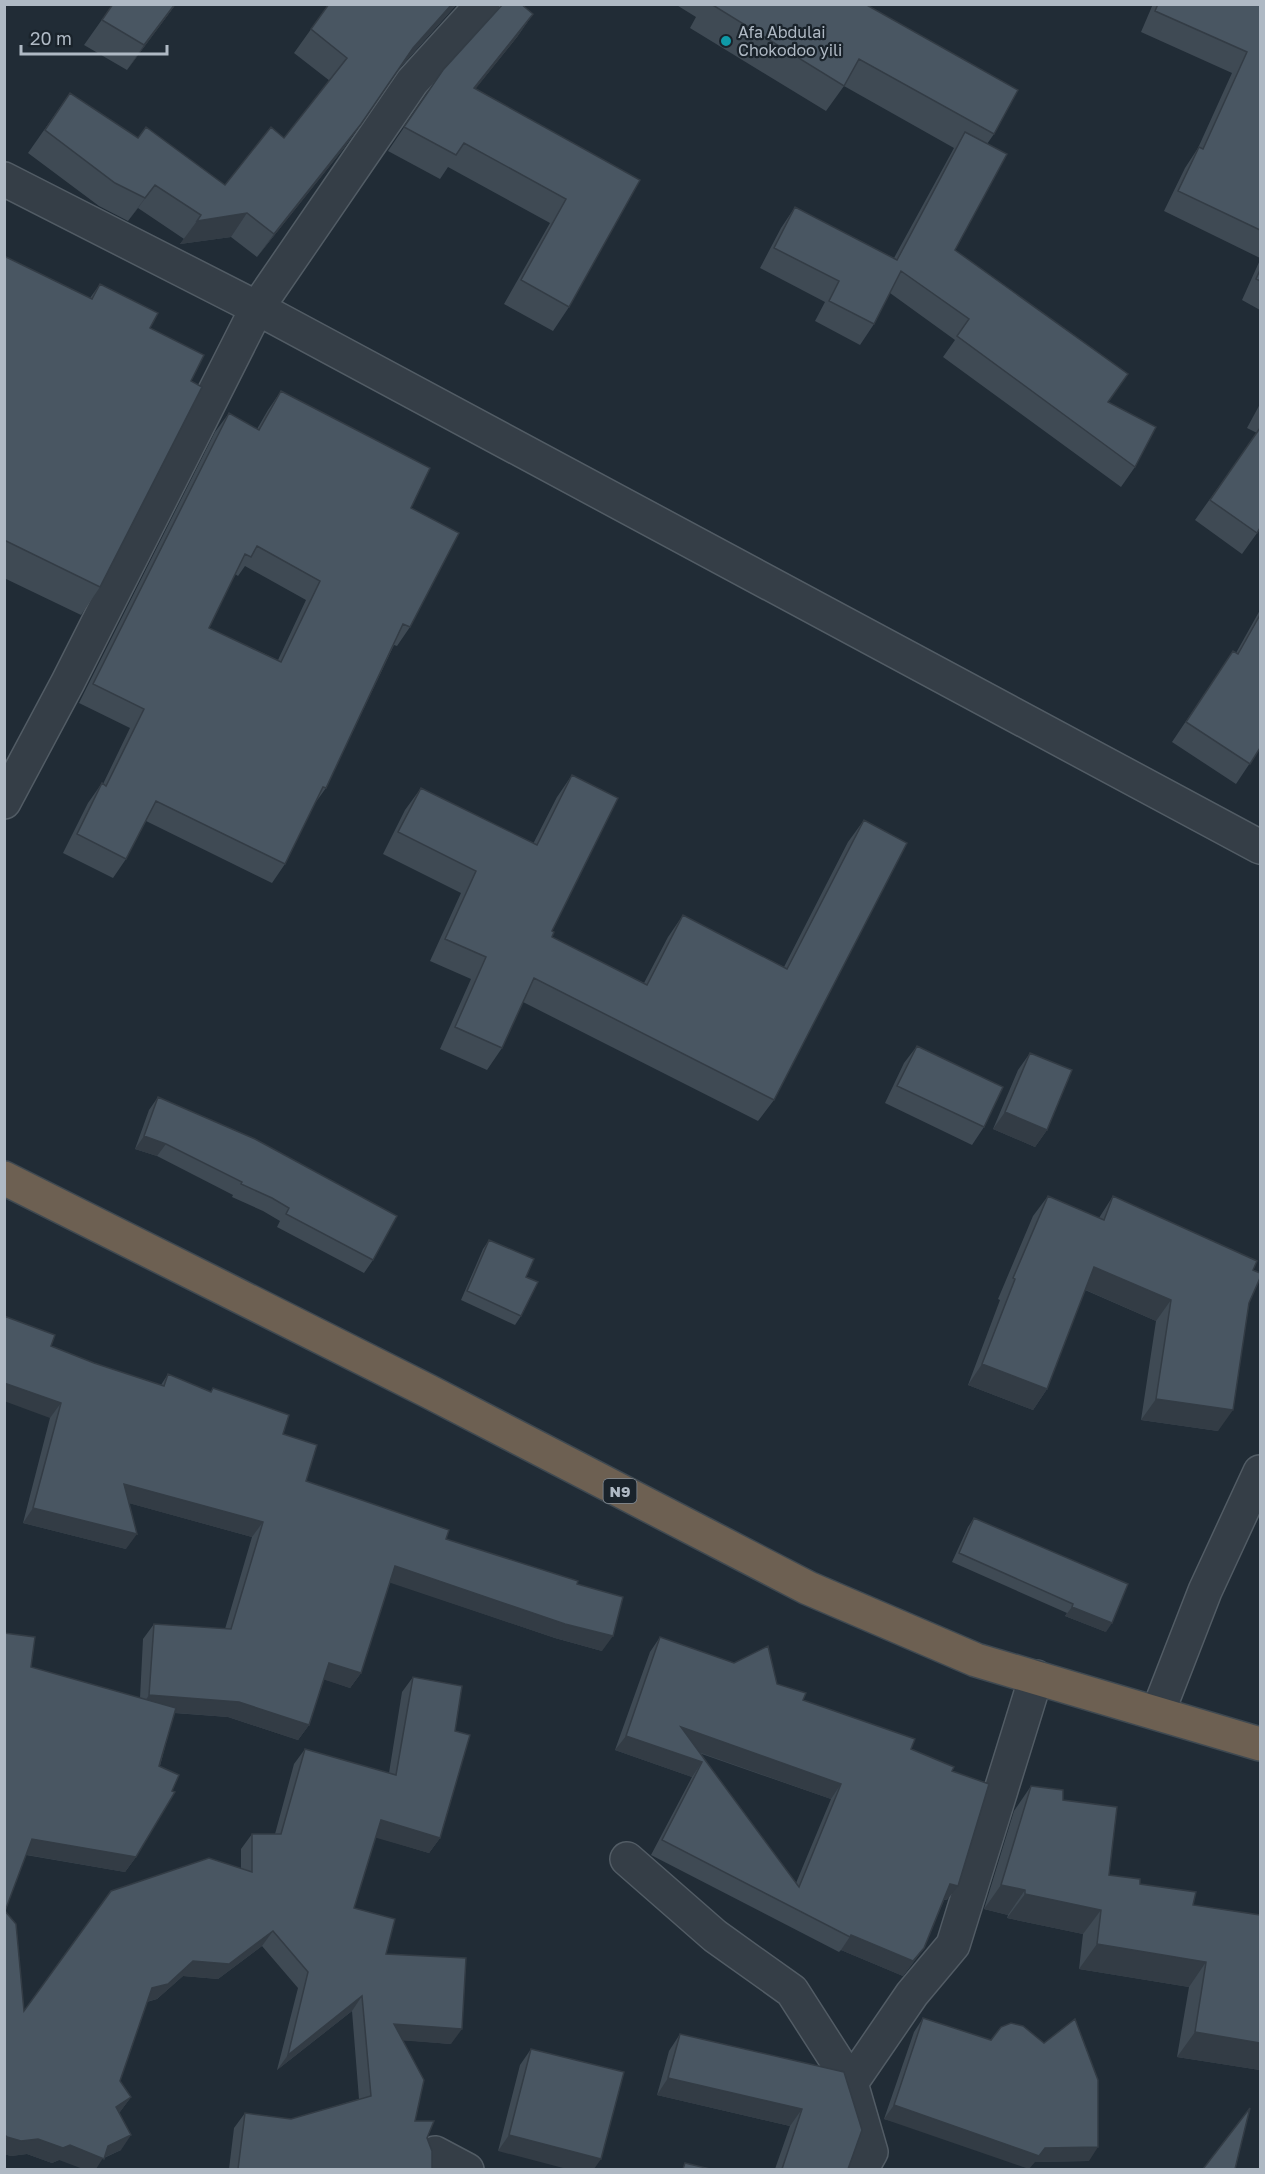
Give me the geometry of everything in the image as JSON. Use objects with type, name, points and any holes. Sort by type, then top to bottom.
[{"type":"highway","name":"N9","points":[[4,1178],[428,1390],[808,1588],[976,1660],[1260,1743]]},
{"type":"street","points":[[4,802],[68,682],[257,308],[412,82],[483,4]]},
{"type":"street","points":[[4,179],[257,308],[1260,847]]},
{"type":"street","points":[[1158,1712],[1205,1591],[1260,1473]]},
{"type":"street","points":[[851,2083],[912,1994],[953,1945],[1036,1677]]},
{"type":"street","points":[[627,1859],[715,1936],[792,1991],[851,2083],[871,2152],[861,2169]]},
{"type":"street","points":[[435,2154],[467,2169]]},
{"type":"building","points":[[113,4],[175,4],[144,45],[102,20]]},
{"type":"building","points":[[329,4],[452,4],[413,48],[361,124],[274,234],[247,213],[197,221],[201,215],[155,185],[145,198],[115,183],[45,130],[70,93],[138,138],[146,127],[225,185],[271,127],[284,138],[347,58],[311,29]]},
{"type":"building","points":[[503,4],[521,4],[533,14],[474,88],[640,180],[569,307],[521,280],[566,199],[464,143],[456,155],[404,127],[443,70]]},
{"type":"building","points":[[711,4],[865,4],[1018,90],[994,134],[859,59],[844,86]]},
{"type":"building","points":[[1158,4],[1260,4],[1260,230],[1178,191],[1199,147],[1203,149],[1247,52],[1155,11]]},
{"type":"building","points":[[965,132],[1007,154],[955,250],[1128,374],[1108,402],[1156,427],[1135,467],[957,336],[969,319],[901,271],[874,324],[829,301],[839,281],[774,248],[795,207],[897,260]]},
{"type":"building","points":[[4,256],[92,299],[100,284],[158,313],[150,328],[204,355],[191,381],[202,387],[100,587],[4,540]]},
{"type":"building","points":[[281,391],[430,468],[411,508],[459,533],[410,627],[403,624],[326,788],[323,787],[285,864],[156,801],[126,859],[77,834],[102,783],[106,786],[144,709],[93,684],[229,413],[259,430]],"holes":[[[257,546],[320,581],[281,662],[209,628],[245,554],[251,557]]]},
{"type":"building","points":[[1260,428],[1260,528],[1257,533],[1210,500]]},
{"type":"building","points":[[1260,615],[1260,748],[1250,764],[1186,722],[1233,651],[1238,654]]},
{"type":"building","points":[[572,775],[618,798],[552,931],[554,932],[552,937],[647,985],[683,915],[787,969],[864,820],[907,843],[774,1100],[534,978],[502,1048],[455,1027],[486,957],[445,939],[476,871],[398,832],[421,788],[537,845]]},
{"type":"building","points":[[917,1046],[1003,1087],[984,1127],[897,1086]]},
{"type":"building","points":[[1030,1053],[1072,1070],[1047,1130],[1005,1112]]},
{"type":"building","points":[[158,1097],[255,1139],[397,1216],[373,1260],[286,1214],[289,1208],[272,1198],[166,1144],[144,1136]]},
{"type":"building","points":[[1048,1196],[1104,1220],[1113,1196],[1257,1261],[1253,1270],[1260,1273],[1260,1278],[1249,1303],[1233,1410],[1156,1399],[1171,1300],[1094,1267],[1047,1389],[982,1364],[1015,1279],[1013,1278]]},
{"type":"building","points":[[489,1240],[534,1259],[526,1277],[538,1282],[521,1316],[467,1291]]},
{"type":"building","points":[[4,1316],[55,1335],[51,1346],[94,1363],[164,1386],[168,1374],[211,1392],[213,1388],[289,1415],[283,1434],[317,1445],[306,1481],[449,1530],[446,1539],[578,1581],[577,1584],[623,1597],[613,1636],[565,1624],[395,1566],[361,1673],[329,1663],[309,1725],[239,1702],[149,1695],[154,1624],[231,1629],[263,1522],[124,1484],[137,1534],[33,1508],[61,1403],[4,1383]]},
{"type":"building","points":[[974,1518],[1128,1584],[1112,1623],[1072,1607],[1073,1604],[959,1553]]},
{"type":"building","points":[[4,1633],[35,1637],[31,1667],[176,1708],[159,1766],[179,1775],[172,1791],[175,1792],[136,1857],[32,1839],[5,1911],[16,1924],[24,2011],[111,1891],[209,1858],[252,1872],[252,1834],[281,1834],[305,1749],[396,1775],[413,1677],[462,1686],[455,1731],[470,1735],[440,1838],[381,1820],[354,1908],[395,1919],[386,1954],[466,1958],[462,2029],[394,2024],[424,2080],[415,2121],[434,2121],[427,2138],[432,2151],[432,2169],[238,2169],[245,2113],[291,2119],[371,2096],[362,1996],[288,2055],[308,1972],[273,1931],[229,1964],[193,1961],[168,1984],[152,1988],[120,2081],[131,2097],[116,2107],[131,2135],[108,2146],[104,2159],[70,2145],[63,2148],[38,2139],[21,2141],[4,2134]]},
{"type":"building","points":[[660,1637],[734,1663],[768,1646],[777,1684],[806,1693],[803,1700],[915,1739],[911,1749],[954,1767],[952,1771],[989,1784],[958,1886],[950,1884],[924,1948],[913,1961],[851,1935],[850,1937],[662,1840],[702,1762],[626,1736]],"holes":[[[681,1727],[841,1784],[799,1887]]]},
{"type":"building","points":[[1031,1786],[1063,1790],[1063,1800],[1117,1807],[1109,1875],[1140,1879],[1140,1884],[1196,1892],[1193,1905],[1260,1915],[1260,2043],[1195,2032],[1206,1962],[1097,1944],[1101,1910],[1025,1894],[1025,1890],[1001,1885]]},
{"type":"building","points":[[923,2018],[991,2040],[1001,2027],[1011,2023],[1023,2026],[1044,2043],[1075,2019],[1098,2080],[1098,2147],[1045,2148],[1039,2156],[894,2105]]},
{"type":"building","points":[[680,2034],[844,2072],[862,2130],[848,2169],[782,2169],[802,2109],[668,2078]]},
{"type":"building","points":[[531,2049],[624,2072],[601,2159],[509,2135]]},
{"type":"building","points":[[1250,2108],[1235,2169],[1203,2169]]},
{"type":"building","points":[[685,2163],[710,2169],[683,2169]]},
{"type":"place","name":"Afa Abdulai Chokodoo yili","points":[[726,41]]}]
